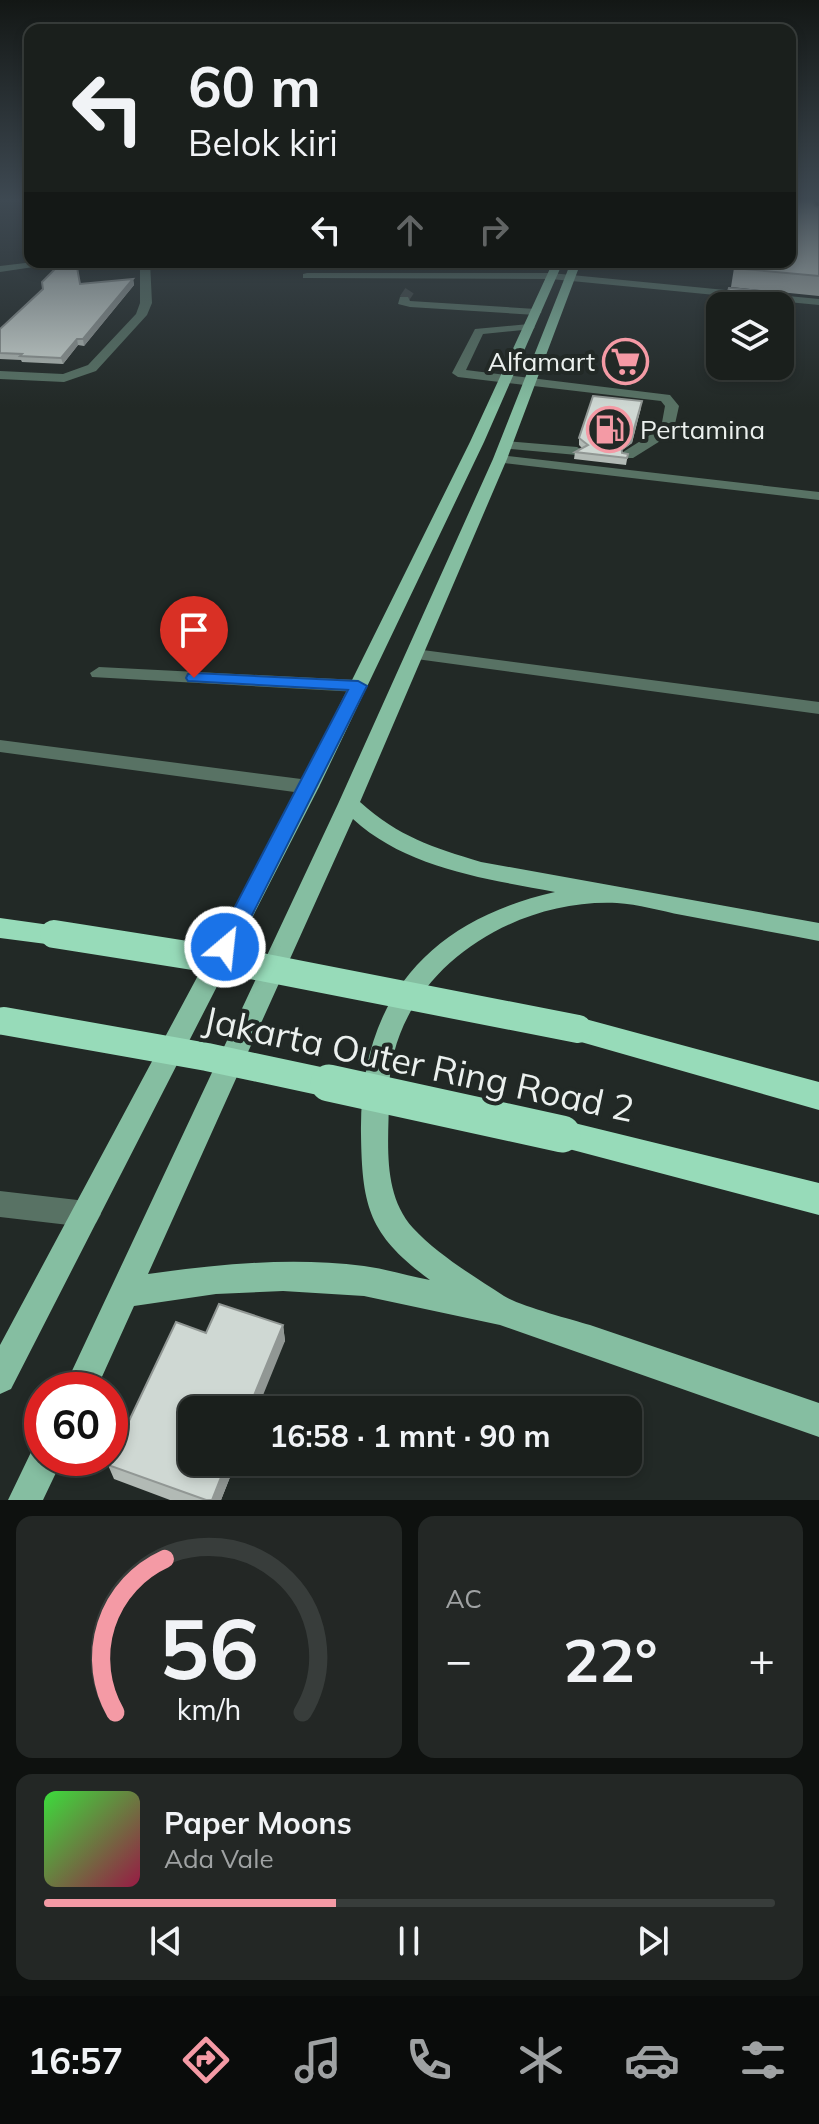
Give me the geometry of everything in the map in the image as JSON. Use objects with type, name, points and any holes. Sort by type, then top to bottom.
[{"type":"highway","name":"Jakarta Outer Ring Road 2","points":[[0,928],[256,966],[578,1029],[819,1096]]},
{"type":"highway","name":"Jakarta Outer Ring Road 2","points":[[2,1021],[207,1057],[562,1134],[819,1199]]},
{"type":"main road","points":[[0,1378],[309,787],[477,442],[533,319],[560,273]]},
{"type":"main road","points":[[88,1372],[349,804],[503,452],[532,380],[560,273]]},
{"type":"main road","points":[[477,442],[503,452]]},
{"type":"main road","points":[[349,804],[380,832],[423,852],[480,870],[819,932]]},
{"type":"main road","points":[[500,1310],[411,1248],[380,1205],[374,1115],[379,1051],[403,996],[443,951],[494,919],[553,901],[618,895]]},
{"type":"main road","points":[[126,1292],[216,1279],[283,1276],[364,1281],[500,1310],[819,1420]]},
{"type":"main road","points":[[25,1500],[37,1476]]},
{"type":"street","points":[[0,375],[64,378],[92,368],[141,315],[146,303],[142,268]]},
{"type":"street","points":[[533,319],[402,302],[407,294],[420,287],[560,273]]},
{"type":"street","points":[[307,276],[560,273],[819,302]]},
{"type":"street","points":[[533,319],[479,331],[458,371],[463,375],[654,394],[671,402],[668,430],[628,455]]},
{"type":"street","points":[[503,452],[577,451]]},
{"type":"street","points":[[503,452],[819,496]]},
{"type":"street","points":[[415,654],[819,708]]},
{"type":"street","points":[[99,673],[358,686]]},
{"type":"street","points":[[0,746],[309,787]]},
{"type":"street","points":[[0,1204],[86,1214]]},
{"type":"building","points":[[56,268],[77,268],[80,284],[133,279],[83,339],[77,339],[61,358],[0,353],[0,329],[43,289],[42,282]]},
{"type":"building","points":[[734,268],[819,268],[819,276]]},
{"type":"building","points":[[729,288],[772,292],[728,292]]},
{"type":"building","name":"Pertamina","points":[[593,396],[642,401],[632,436],[621,445],[622,453],[628,454],[627,458],[575,452],[588,445],[579,438]]},
{"type":"building","points":[[219,1304],[283,1325],[254,1396],[178,1396],[178,1476],[221,1476],[212,1500],[128,1472],[128,1423],[176,1322],[206,1333]]},
{"type":"tunnel","points":[[404,299],[410,290]]},
{"type":"place","name":"Alfamart","points":[[626,362]]},
{"type":"place","name":"Pertamina","points":[[609,430]]},
{"type":"route","points":[[194,678],[358,686],[225,947]]}]
